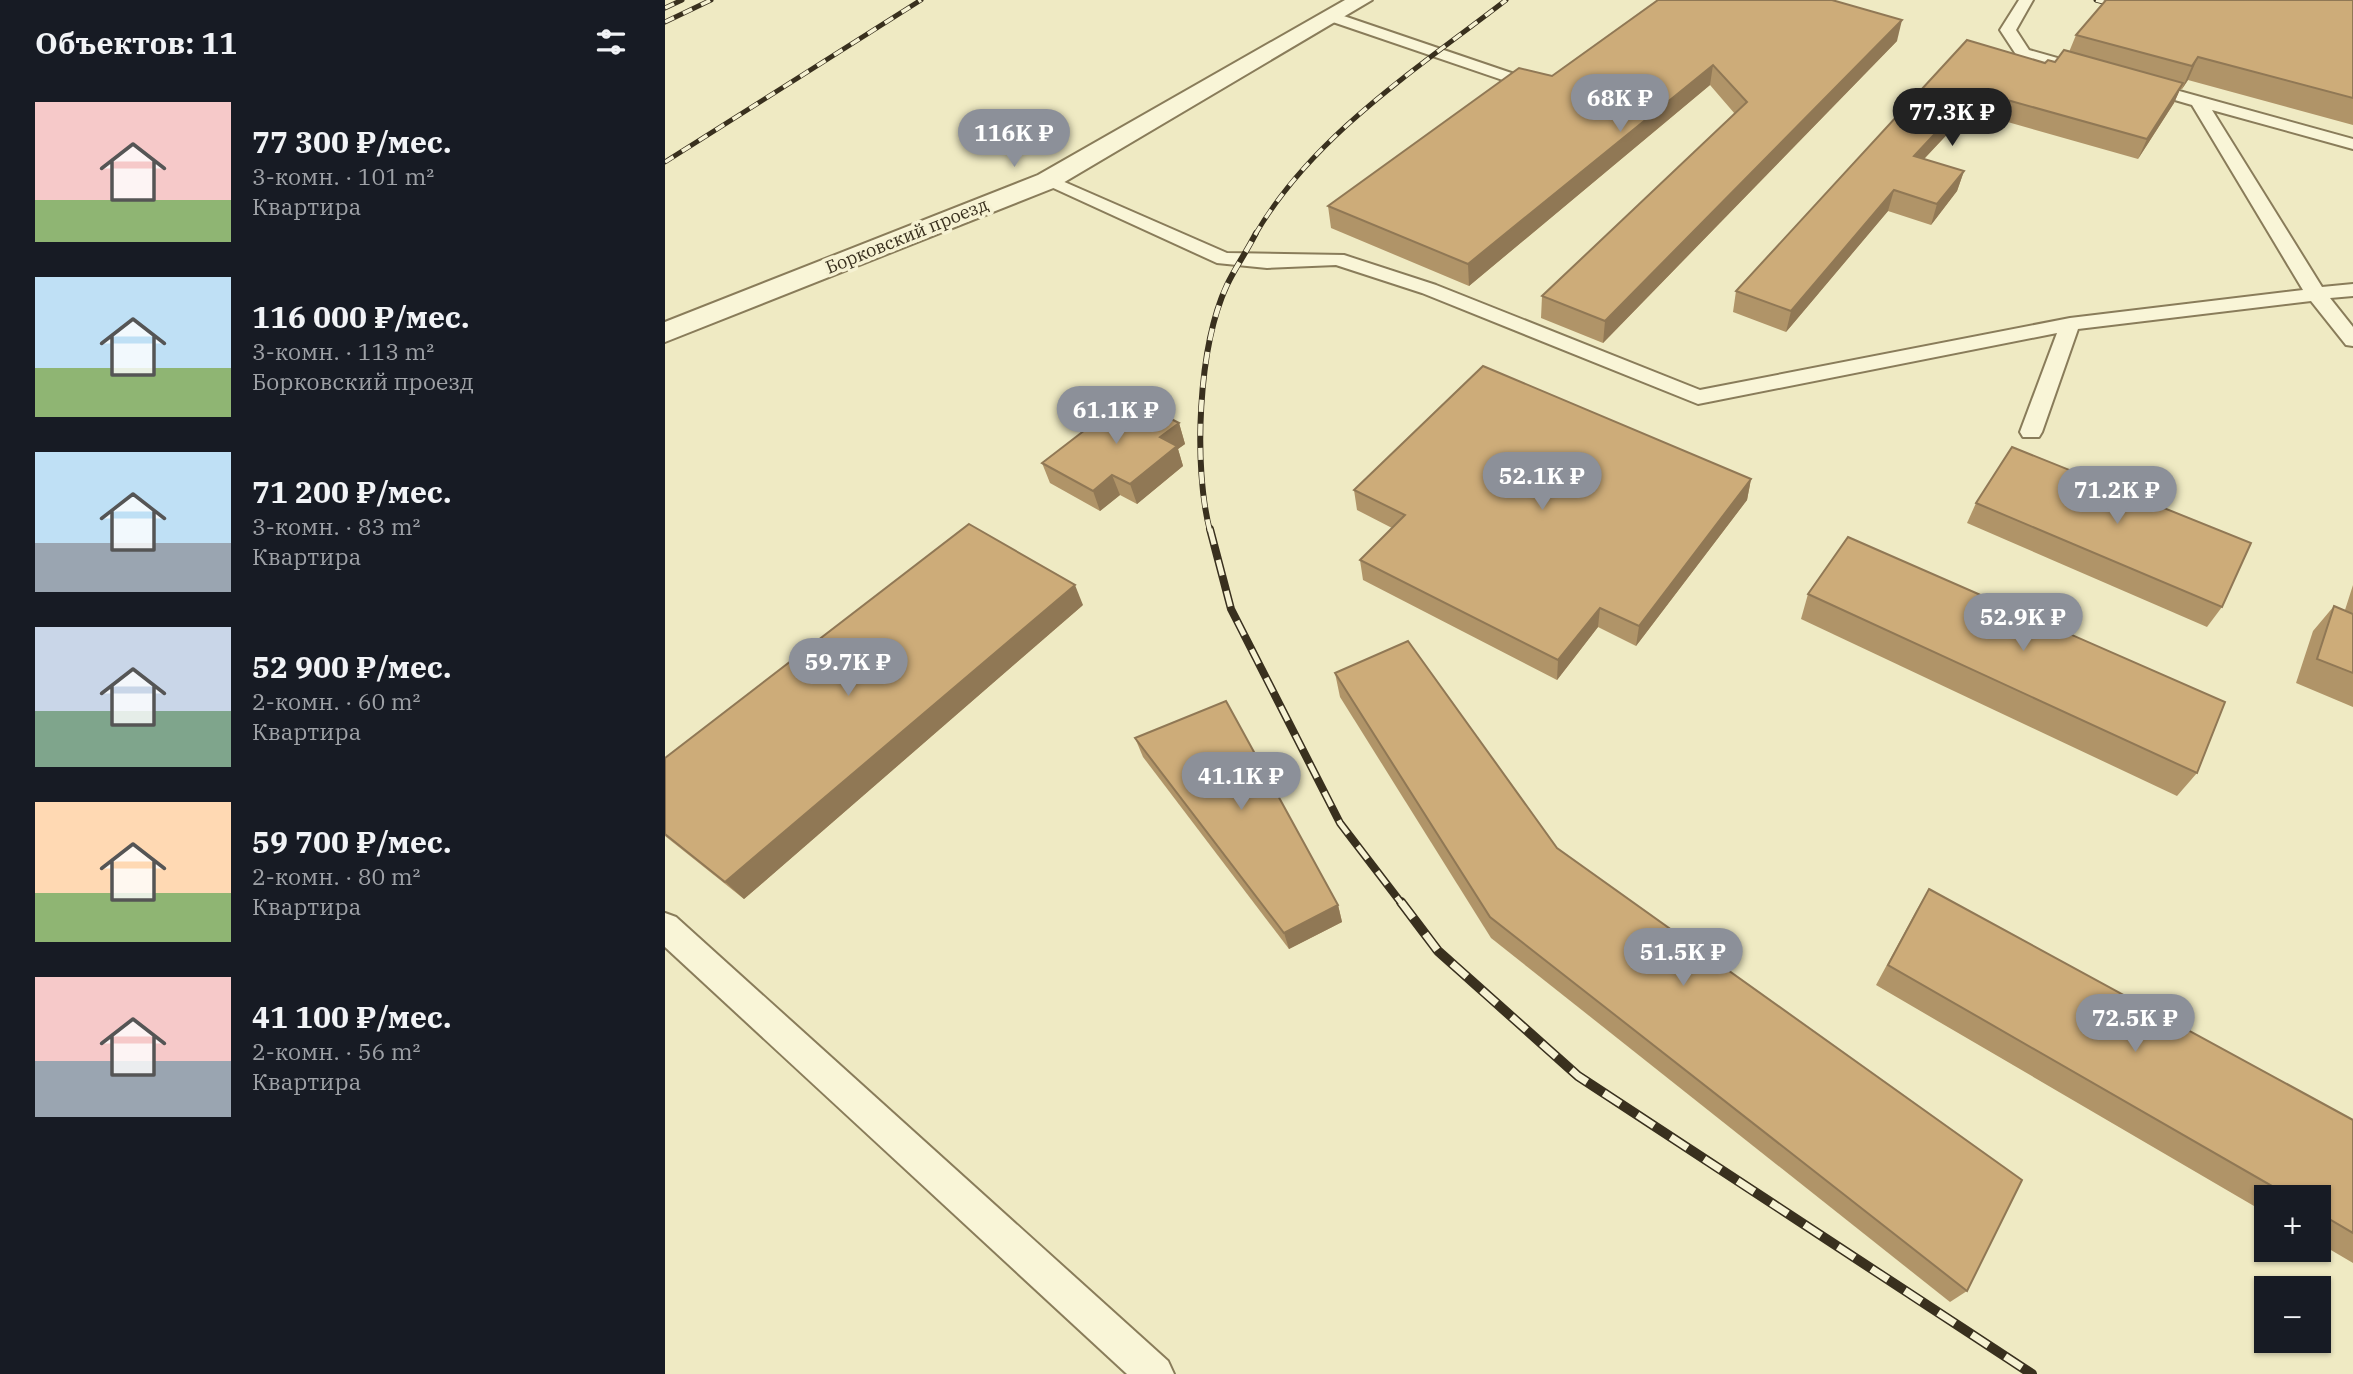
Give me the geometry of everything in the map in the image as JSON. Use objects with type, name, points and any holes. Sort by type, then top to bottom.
[{"type":"street","name":"Борковский проезд","points":[[665,333],[1047,181],[1361,0]]},
{"type":"lane","points":[[2026,0],[2008,30],[2023,53],[2098,74]]},
{"type":"lane","points":[[1332,18],[1535,86]]},
{"type":"lane","points":[[2124,81],[2353,144]]},
{"type":"lane","points":[[2199,102],[2316,294],[2353,340]]},
{"type":"lane","points":[[1047,181],[1224,259],[1268,262],[1337,259],[1429,289],[1698,397],[2070,324],[2353,290]]},
{"type":"lane","points":[[2031,432],[2070,324]]},
{"type":"lane","points":[[665,927],[1155,1374]]},
{"type":"building","points":[[1658,0],[1832,0],[1902,20],[1605,321],[1542,296],[1747,102],[1713,65],[1468,264],[1328,206],[1519,68],[1552,76]]},
{"type":"building","points":[[2106,0],[2353,0],[2353,98],[2198,57],[2192,66],[2076,35]]},
{"type":"building","points":[[1967,40],[2045,63],[2048,60],[2055,62],[2064,50],[2183,83],[2147,139],[1975,91],[1914,156],[1964,171],[1937,204],[1894,190],[1791,311],[1736,291]]},
{"type":"building","points":[[1483,366],[1751,479],[1639,626],[1600,608],[1558,660],[1360,560],[1405,515],[1354,490]]},
{"type":"building","points":[[1128,397],[1179,423],[1160,437],[1177,446],[1130,484],[1112,475],[1093,491],[1042,463]]},
{"type":"building","points":[[2012,447],[2251,543],[2222,607],[1976,503]]},
{"type":"building","points":[[969,524],[1075,585],[725,882],[665,834],[665,758]]},
{"type":"building","points":[[1848,537],[2225,702],[2197,773],[1808,594]]},
{"type":"building","points":[[2334,606],[2353,614],[2353,673],[2317,659]]},
{"type":"building","points":[[1408,641],[1557,848],[2022,1180],[1967,1291],[1490,917],[1335,673]]},
{"type":"building","points":[[1226,701],[1338,905],[1284,933],[1135,738]]},
{"type":"building","points":[[1929,889],[2353,1120],[2353,1233],[2331,1220],[2331,1185],[2270,1185],[1888,965]]},
{"type":"railway","points":[[665,8],[682,0]]},
{"type":"railway","points":[[665,22],[711,0]]},
{"type":"railway","points":[[665,162],[921,0]]},
{"type":"railway","points":[[1255,235],[1279,199],[1336,135],[1403,78],[1506,0]]},
{"type":"railway","points":[[2096,0],[2123,7]]},
{"type":"railway","points":[[1210,531],[1201,474],[1204,373],[1217,311],[1227,285],[1256,233]]},
{"type":"railway","points":[[1210,529],[1231,609],[1340,823],[1402,904]]},
{"type":"railway","points":[[1401,902],[1438,951],[1578,1076],[2032,1374]]}]
